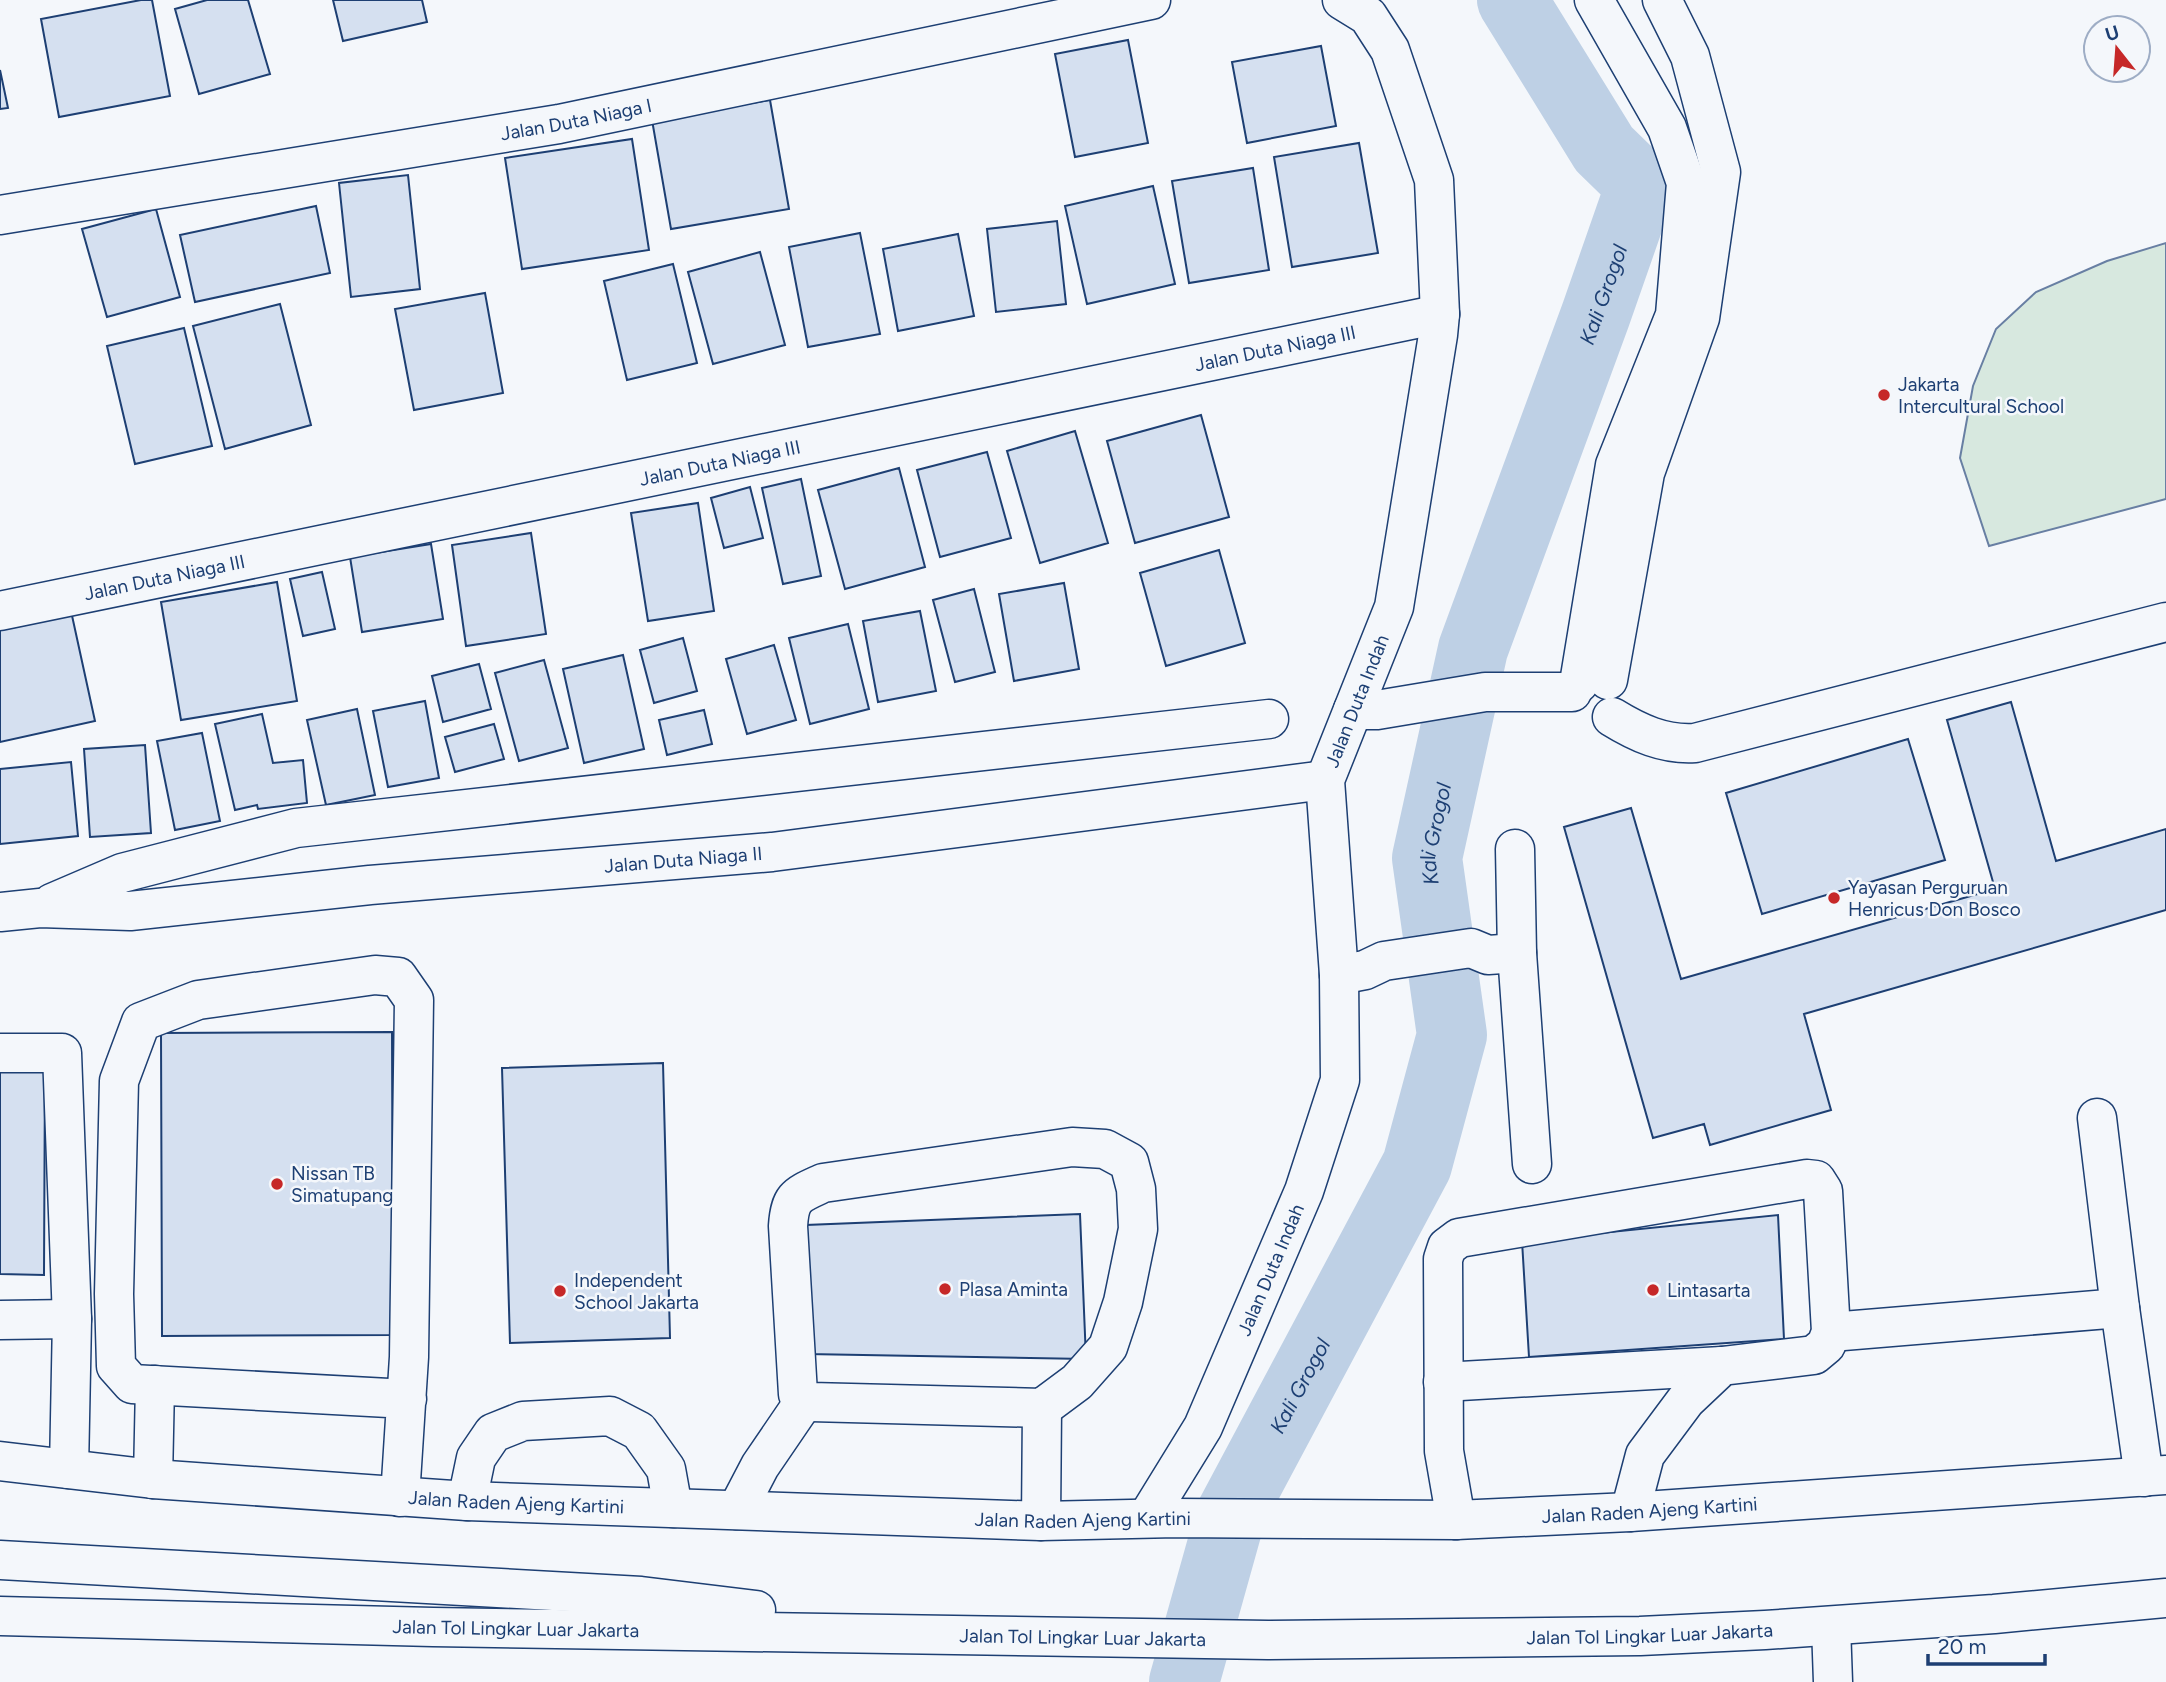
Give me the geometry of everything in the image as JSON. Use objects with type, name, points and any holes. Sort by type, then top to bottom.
[{"type":"main road","name":"Jalan Duta Niaga I","points":[[0,215],[559,124],[1151,0]]},
{"type":"main road","points":[[1586,685],[1615,465],[1675,315],[1686,183],[1667,128],[1594,0]]},
{"type":"main road","points":[[1586,685],[1645,473],[1700,318],[1721,172],[1690,56],[1662,0]]},
{"type":"main road","name":"Jalan Duta Indah","points":[[1161,1518],[1304,1191],[1340,1080],[1369,971],[1325,780],[1365,710],[1394,607],[1440,314],[1434,180],[1390,50],[1358,5]]},
{"type":"main road","name":"Jalan Duta Niaga III","points":[[0,611],[1440,314]]},
{"type":"main road","points":[[1365,710],[1485,692],[1586,685],[1616,688],[1620,698],[1618,709],[1612,717],[1634,730],[1665,742],[1695,743],[2166,622]]},
{"type":"main road","name":"Jalan Duta Niaga II","points":[[40,908],[122,873],[296,828],[1269,719]]},
{"type":"main road","name":"Jalan Duta Niaga II","points":[[0,912],[40,908],[130,911],[370,884],[772,852],[1325,780]]},
{"type":"main road","points":[[1515,849],[1487,955],[1532,1164]]},
{"type":"main road","points":[[1369,971],[1487,955]]},
{"type":"main road","points":[[400,1497],[407,1399],[410,1357],[414,1000],[398,977],[375,975],[198,1000],[141,1022],[119,1081],[114,1294],[116,1366],[132,1384],[407,1399]]},
{"type":"main road","points":[[0,1053],[62,1053],[72,1319],[69,1468]]},
{"type":"main road","points":[[2097,1118],[2120,1308],[2155,1476]]},
{"type":"main road","points":[[1072,1147],[1105,1149],[1129,1162],[1136,1189],[1138,1229],[1123,1302],[1108,1346],[1077,1382],[1042,1408],[805,1400],[797,1389],[788,1226],[789,1208],[800,1194],[822,1183],[1007,1154],[1072,1147]]},
{"type":"main road","points":[[1443,1382],[1722,1366],[1814,1355],[1826,1345],[1831,1332],[1823,1191],[1816,1180],[1807,1179],[1459,1238],[1447,1247],[1443,1259],[1443,1382],[1444,1451],[1456,1520]]},
{"type":"main road","points":[[1831,1332],[2120,1308]]},
{"type":"main road","points":[[0,1320],[72,1319]]},
{"type":"main road","points":[[1630,1512],[1645,1455],[1686,1400],[1722,1366]]},
{"type":"main road","points":[[153,1479],[155,1385]]},
{"type":"main road","points":[[737,1510],[760,1466],[805,1400]]},
{"type":"main road","points":[[1041,1521],[1042,1408]]},
{"type":"main road","points":[[467,1501],[475,1458],[493,1433],[523,1421],[610,1416],[639,1431],[666,1469],[673,1508]]},
{"type":"main road","name":"Jalan Raden Ajeng Kartini","points":[[0,1461],[153,1479],[467,1501],[1041,1521],[1161,1518],[1456,1520],[1630,1512],[2155,1476]]},
{"type":"main road","points":[[0,1560],[641,1596],[939,1633]]},
{"type":"main road","name":"Jalan Tol Lingkar Luar Jakarta","points":[[0,1616],[433,1627],[1268,1640],[1640,1636],[1831,1626],[2166,1598]]},
{"type":"main road","points":[[1831,1626],[1833,1682]]},
{"type":"shaded area","points":[[2166,243],[2166,499],[1989,546],[1960,458],[1973,386],[1996,329],[2036,292],[2107,261]]},
{"type":"building","points":[[152,0],[170,96],[59,117],[41,19]]},
{"type":"building","points":[[207,0],[248,0],[270,74],[199,94],[175,9]]},
{"type":"building","points":[[333,0],[422,0],[427,22],[343,41]]},
{"type":"building","points":[[1128,40],[1148,143],[1075,157],[1055,54]]},
{"type":"building","points":[[1321,46],[1336,126],[1247,143],[1232,62]]},
{"type":"building","points":[[0,70],[8,108],[0,109]]},
{"type":"building","points":[[770,100],[789,209],[671,229],[652,120]]},
{"type":"building","points":[[632,139],[649,250],[522,269],[505,158]]},
{"type":"building","points":[[1359,143],[1378,253],[1292,267],[1274,157]]},
{"type":"building","points":[[1253,168],[1269,270],[1189,283],[1172,181]]},
{"type":"building","points":[[408,175],[420,289],[351,297],[339,183]]},
{"type":"building","points":[[1153,186],[1175,284],[1087,304],[1065,206]]},
{"type":"building","points":[[316,206],[330,273],[195,302],[180,235]]},
{"type":"building","points":[[156,209],[180,297],[107,317],[82,229]]},
{"type":"building","points":[[1057,221],[1066,304],[996,312],[987,229]]},
{"type":"building","points":[[860,233],[880,334],[808,347],[789,247]]},
{"type":"building","points":[[958,234],[974,316],[898,331],[883,249]]},
{"type":"building","points":[[760,252],[785,345],[713,364],[688,272]]},
{"type":"building","points":[[673,264],[697,363],[627,380],[604,281]]},
{"type":"building","points":[[485,293],[503,393],[414,410],[395,309]]},
{"type":"building","points":[[280,304],[311,425],[225,449],[193,326]]},
{"type":"building","points":[[184,328],[212,446],[135,464],[107,346]]},
{"type":"building","points":[[1201,415],[1229,517],[1135,543],[1107,441]]},
{"type":"building","points":[[1075,431],[1108,543],[1040,563],[1007,451]]},
{"type":"building","points":[[987,452],[1011,538],[940,557],[917,470]]},
{"type":"building","points":[[899,468],[925,567],[845,589],[818,490]]},
{"type":"building","points":[[801,479],[821,576],[783,584],[762,488]]},
{"type":"building","points":[[750,487],[763,538],[724,548],[711,498]]},
{"type":"building","points":[[698,503],[714,611],[648,621],[631,513]]},
{"type":"building","points":[[531,533],[546,634],[466,646],[452,545]]},
{"type":"building","points":[[431,544],[443,619],[362,632],[350,557]]},
{"type":"building","points":[[1219,550],[1245,643],[1166,666],[1140,573]]},
{"type":"building","points":[[322,572],[335,629],[303,636],[290,579]]},
{"type":"building","points":[[277,582],[297,701],[181,720],[161,602]]},
{"type":"building","points":[[1064,583],[1079,669],[1014,681],[999,594]]},
{"type":"building","points":[[974,589],[995,672],[955,682],[933,600]]},
{"type":"building","points":[[71,611],[95,721],[0,742],[0,627]]},
{"type":"building","points":[[920,611],[936,691],[878,702],[863,621]]},
{"type":"building","points":[[848,624],[869,709],[810,724],[789,638]]},
{"type":"building","points":[[683,638],[697,691],[654,703],[640,650]]},
{"type":"building","points":[[774,645],[796,720],[747,734],[726,659]]},
{"type":"building","points":[[623,655],[644,749],[584,763],[563,669]]},
{"type":"building","points":[[544,660],[568,748],[519,761],[495,673]]},
{"type":"building","points":[[479,664],[491,709],[443,722],[432,676]]},
{"type":"building","points":[[425,701],[439,778],[388,787],[373,711]]},
{"type":"building","name":"Yayasan Perguruan Henricus Don Bosco","points":[[2011,702],[2056,861],[2166,829],[2166,910],[1804,1014],[1831,1110],[1710,1145],[1704,1124],[1653,1138],[1564,827],[1631,808],[1681,979],[1995,889],[1947,720]]},
{"type":"building","points":[[357,709],[375,795],[326,805],[307,720]]},
{"type":"building","points":[[704,710],[712,744],[667,755],[659,720]]},
{"type":"building","points":[[262,714],[273,763],[303,760],[307,803],[258,809],[257,805],[235,810],[215,724]]},
{"type":"building","points":[[494,724],[504,759],[455,772],[445,737]]},
{"type":"building","points":[[202,733],[220,821],[175,830],[157,741]]},
{"type":"building","name":"Yayasan Perguruan Henricus Don Bosco","points":[[1908,739],[1945,860],[1762,914],[1726,793]]},
{"type":"building","points":[[145,745],[151,833],[90,837],[84,749]]},
{"type":"building","points":[[71,762],[78,836],[0,844],[0,769]]},
{"type":"building","name":"Nissan TB Simatupang","points":[[392,1032],[393,1335],[162,1336],[161,1033]]},
{"type":"building","points":[[663,1063],[670,1338],[510,1343],[502,1068]]},
{"type":"building","points":[[0,1064],[45,1064],[44,1275],[0,1274]]},
{"type":"building","name":"Plasa Aminta","points":[[1080,1214],[1086,1359],[807,1354],[806,1225]]},
{"type":"building","name":"Lintasarta","points":[[1778,1215],[1784,1339],[1529,1357],[1522,1241]]},
{"type":"waterway","name":"Kali Grogol","points":[[1184,1682],[1231,1514],[1417,1165],[1452,1035],[1427,858],[1473,649],[1641,185],[1604,149],[1512,0]]},
{"type":"place","name":"Jakarta Intercultural School","points":[[1884,395]]},
{"type":"place","name":"Yayasan Perguruan Henricus Don Bosco","points":[[1834,898]]},
{"type":"place","name":"Nissan TB Simatupang","points":[[277,1184]]},
{"type":"place","name":"Plasa Aminta","points":[[945,1289]]},
{"type":"place","name":"Lintasarta","points":[[1653,1290]]},
{"type":"place","name":"Independent School Jakarta","points":[[560,1291]]}]
